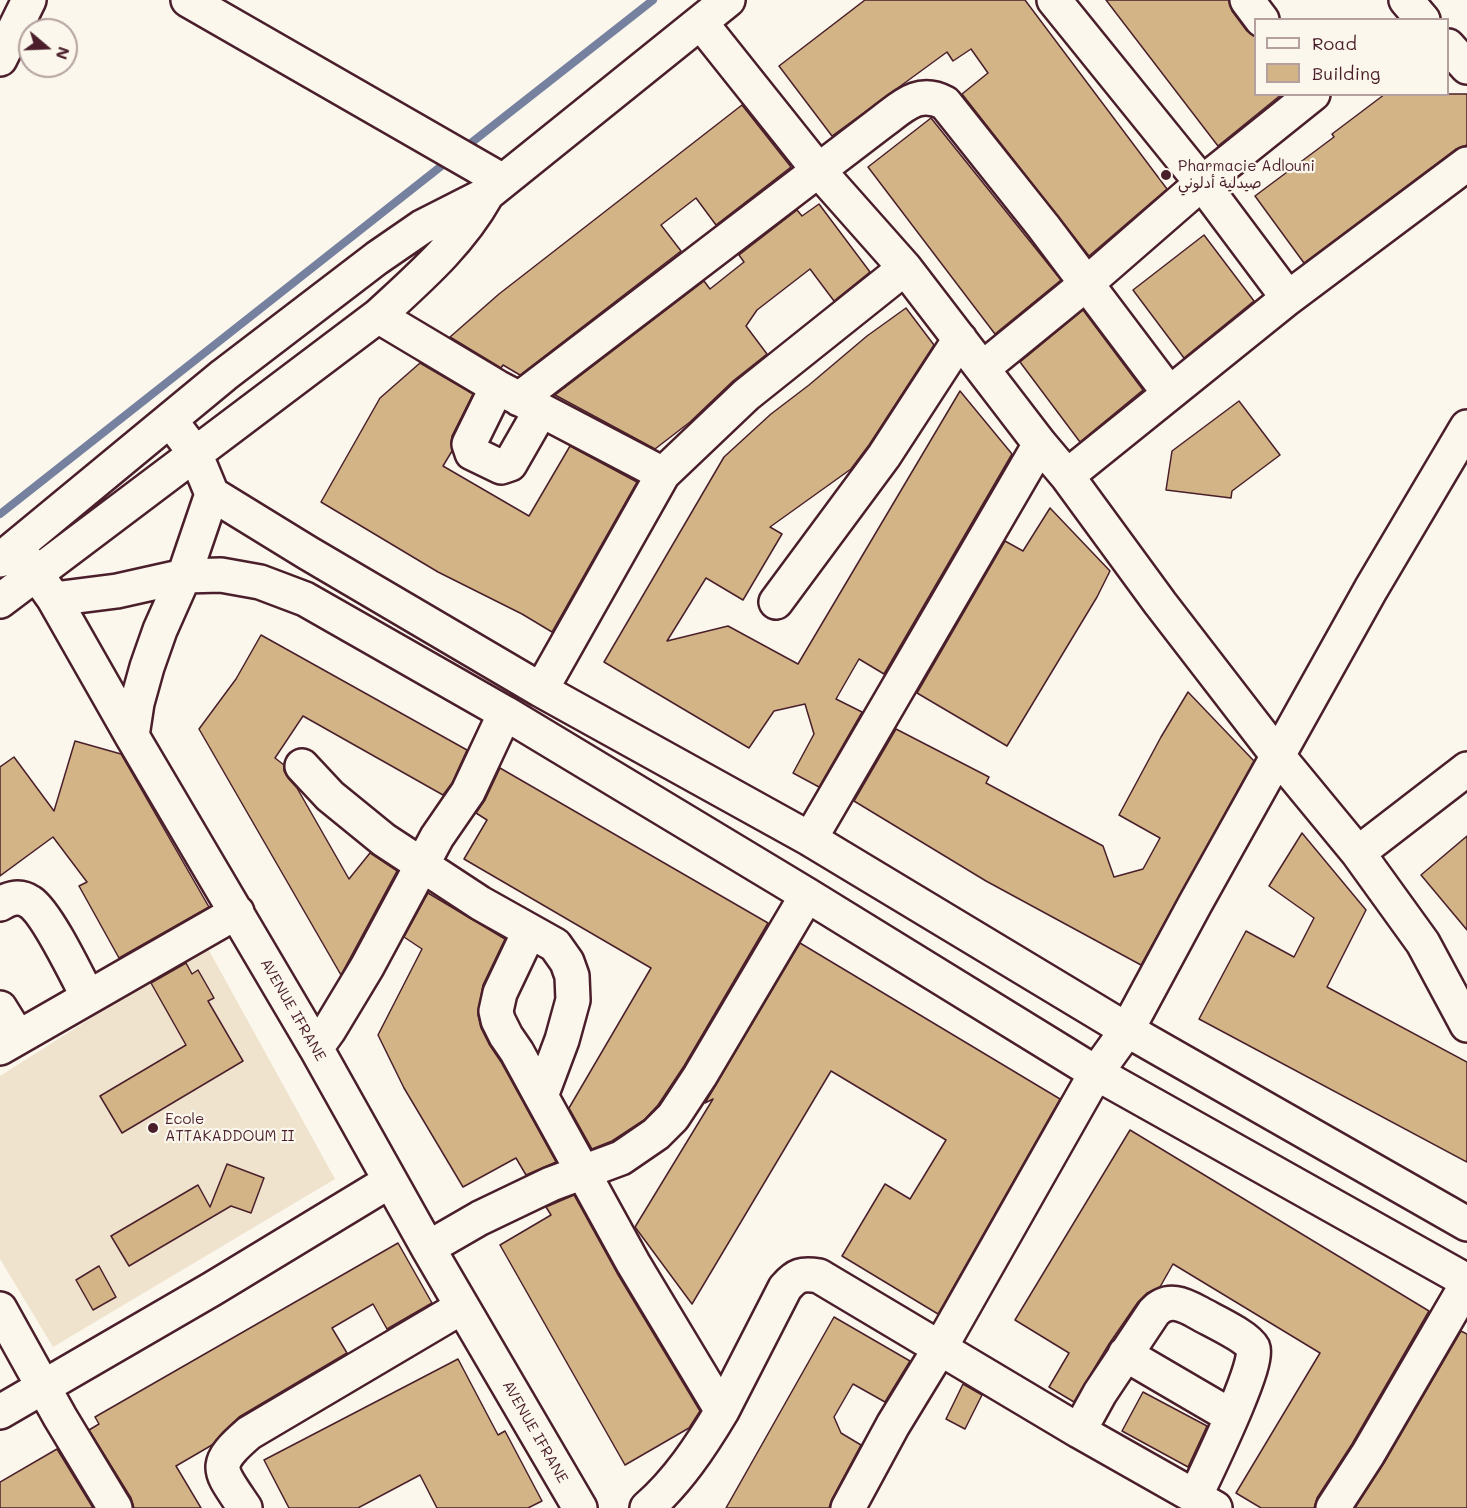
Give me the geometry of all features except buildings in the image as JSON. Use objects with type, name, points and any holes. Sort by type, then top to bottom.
[{"type":"street","points":[[0,59],[29,0]]},
{"type":"street","points":[[188,0],[495,188]]},
{"type":"street","points":[[8,554],[224,375],[377,258],[422,227],[495,188],[728,0]]},
{"type":"street","points":[[1054,0],[1202,183],[1288,298]]},
{"type":"street","points":[[1247,0],[1260,18]]},
{"type":"street","points":[[702,23],[819,171],[905,268],[1067,476],[1160,603],[1278,756],[1358,853],[1423,943],[1467,1025]]},
{"type":"street","points":[[1449,47],[1467,67]]},
{"type":"street","points":[[983,368],[1086,284],[1202,183],[1311,96]]},
{"type":"street","points":[[519,399],[910,102],[924,97],[936,98],[945,103],[1043,226],[1169,393]]},
{"type":"street","points":[[1067,476],[1288,298],[1467,164]]},
{"type":"street","points":[[45,586],[195,453],[378,316],[436,263],[457,240],[495,188]]},
{"type":"street","points":[[541,690],[663,474],[746,395],[905,268]]},
{"type":"street","points":[[378,316],[519,399],[663,474]]},
{"type":"street","points":[[776,602],[884,456],[960,339]]},
{"type":"street","points":[[170,420],[195,453],[212,494],[541,690],[810,839],[1127,1030],[1467,1224]]},
{"type":"street","points":[[848,1508],[893,1425],[940,1348],[1096,1073],[1127,1030],[1371,589],[1467,427]]},
{"type":"street","points":[[810,839],[1041,444]]},
{"type":"street","points":[[132,736],[137,703],[147,667],[160,630],[184,576],[212,494]]},
{"type":"street","name":"AVENUE IFRANE","points":[[8,554],[45,586],[316,1048],[576,1507]]},
{"type":"street","points":[[0,600],[45,586],[117,591],[184,576],[221,575],[260,582],[305,599],[505,713],[1096,1073],[1467,1283],[1374,1444],[1333,1508]]},
{"type":"street","points":[[316,1048],[367,967],[437,837],[468,792],[505,713]]},
{"type":"street","points":[[302,766],[330,796],[355,818],[422,866],[555,945],[567,962],[574,987],[568,1022],[541,1096]]},
{"type":"street","points":[[1358,853],[1467,769]]},
{"type":"street","points":[[428,1248],[480,1218],[551,1184],[621,1158],[656,1134],[673,1117],[700,1076],[807,895]]},
{"type":"street","points":[[0,904],[10,898],[20,897],[36,907],[88,997]]},
{"type":"street","points":[[0,1008],[9,1042],[237,912]]},
{"type":"street","points":[[530,932],[500,993],[496,1011],[498,1020],[633,1263],[722,1411]]},
{"type":"street","points":[[0,1412],[390,1181]]},
{"type":"street","points":[[647,1508],[679,1475],[701,1446],[722,1411],[785,1288],[793,1279],[804,1273],[819,1276],[1079,1431],[1205,1502],[1231,1416],[1251,1368],[1254,1355],[1252,1347],[1245,1339],[1179,1304],[1161,1305],[1125,1354],[1079,1431]]},
{"type":"street","points":[[244,1508],[222,1468],[225,1456],[230,1449],[249,1433],[462,1307]]},
{"type":"street","points":[[0,1310],[115,1508]]},
{"type":"street","points":[[1125,1354],[1231,1416]]},
{"type":"shaded area","name":"Ecole ATTAKADDOUM II","points":[[206,945],[335,1179],[53,1347],[0,1259],[0,1076]]},
{"type":"waterway","points":[[462,150],[653,0]]},
{"type":"waterway","points":[[0,514],[449,160]]},
{"type":"place","name":"Pharmacie Adlouni صيدلية أدلوني","points":[[1166,175]]},
{"type":"place","name":"Ecole ATTAKADDOUM II","points":[[153,1128]]}]
